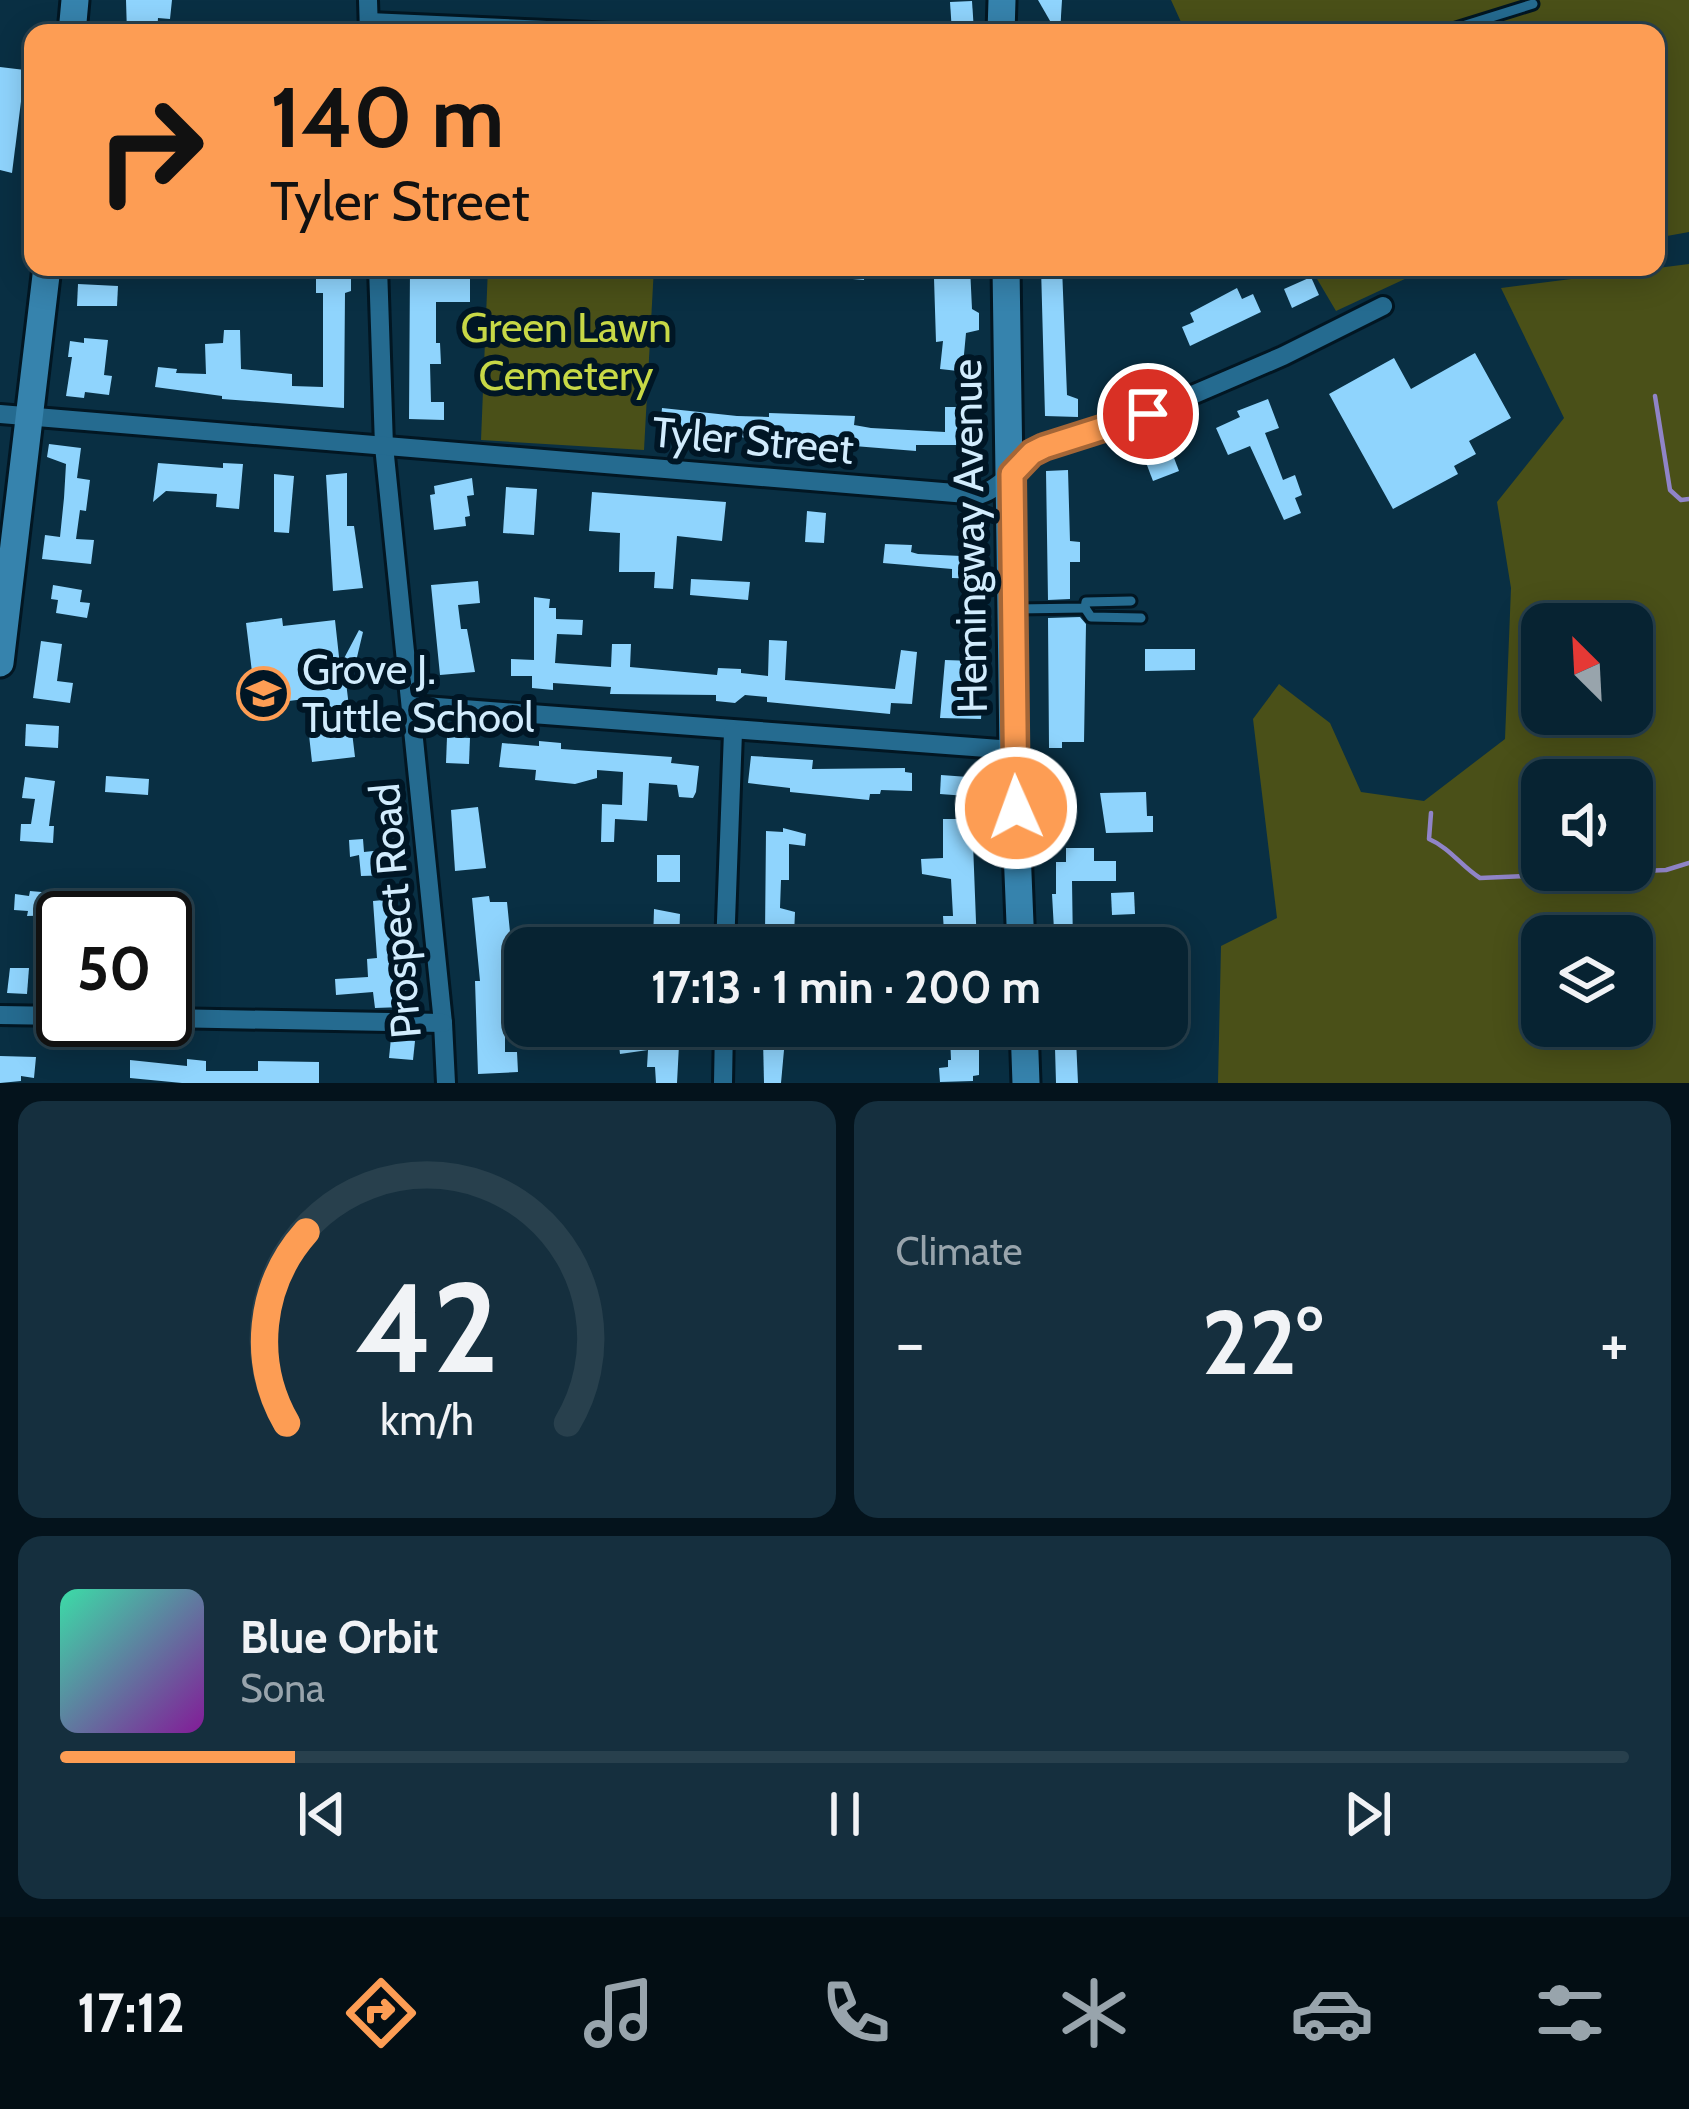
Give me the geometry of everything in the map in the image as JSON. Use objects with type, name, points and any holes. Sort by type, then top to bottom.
[{"type":"main road","points":[[0,663],[45,276]]},
{"type":"main road","name":"Hemingway Avenue","points":[[1006,276],[1020,927]]},
{"type":"main road","points":[[1025,1047],[1026,1083]]},
{"type":"street","name":"Prospect Road","points":[[377,276],[384,446],[446,1083]]},
{"type":"street","name":"Tyler Street","points":[[0,414],[979,495],[996,489],[1044,447],[1148,414],[1283,356],[1383,306]]},
{"type":"street","points":[[410,705],[1013,750]]},
{"type":"street","points":[[725,927],[733,732]]},
{"type":"street","points":[[0,1015],[36,1016]]},
{"type":"street","points":[[192,1018],[443,1023]]},
{"type":"street","points":[[723,1083],[724,1047]]},
{"type":"lane","points":[[1469,24],[1533,4]]},
{"type":"lane","points":[[1131,601],[1086,602],[1085,608],[1091,617],[1141,618]]},
{"type":"lane","points":[[1013,609],[1085,608]]},
{"type":"green space","points":[[1171,0],[1689,0],[1689,232],[1665,236],[1665,24],[1182,24]]},
{"type":"green space","points":[[1689,264],[1689,1083],[1218,1083],[1221,946],[1277,918],[1253,719],[1279,684],[1330,723],[1361,792],[1424,801],[1505,739],[1511,588],[1497,502],[1564,418],[1501,288],[1595,276],[1665,276],[1665,267]]},
{"type":"green space","name":"Green Lawn Cemetery","points":[[488,276],[654,276],[644,450],[481,440]]},
{"type":"green space","points":[[1315,276],[1411,276],[1336,311]]},
{"type":"building","points":[[126,0],[172,0],[170,19],[127,24]]},
{"type":"building","points":[[1038,0],[1062,0],[1061,24],[1052,24]]},
{"type":"building","points":[[972,1],[974,24],[951,24],[950,2]]},
{"type":"building","points":[[0,67],[24,70],[24,78],[12,173],[0,170]]},
{"type":"building","points":[[316,276],[351,276],[351,291],[345,293],[344,408],[222,399],[155,387],[158,367],[206,374],[205,344],[223,343],[224,330],[240,330],[241,369],[292,374],[292,386],[323,387],[323,293],[316,293]]},
{"type":"building","points":[[410,276],[470,276],[470,302],[436,302],[441,364],[430,364],[431,402],[444,402],[444,420],[409,419]]},
{"type":"building","points":[[819,276],[864,276],[864,280]]},
{"type":"building","points":[[970,276],[972,309],[979,313],[979,330],[966,333],[963,365],[958,365],[958,371],[940,369],[943,341],[936,342],[934,278]]},
{"type":"building","points":[[1041,276],[1062,276],[1067,395],[1078,399],[1078,417],[1045,416]]},
{"type":"building","points":[[1311,277],[1319,295],[1292,308],[1284,289]]},
{"type":"building","points":[[78,284],[118,286],[117,306],[77,306]]},
{"type":"building","points":[[1237,288],[1242,299],[1253,294],[1261,312],[1190,346],[1182,327],[1194,322],[1190,313]]},
{"type":"building","points":[[84,338],[108,340],[104,375],[112,376],[109,395],[66,396],[70,341],[84,343]]},
{"type":"building","points":[[1475,353],[1511,418],[1469,441],[1476,454],[1454,466],[1458,474],[1393,509],[1329,394],[1394,358],[1411,389]]},
{"type":"building","points":[[1268,399],[1279,428],[1265,433],[1283,480],[1295,475],[1302,495],[1295,498],[1301,513],[1284,520],[1250,446],[1228,455],[1216,428],[1240,417],[1237,411]]},
{"type":"building","points":[[945,407],[963,407],[963,420],[973,420],[973,437],[956,437],[956,445],[916,445],[916,451],[829,444],[829,450],[806,449],[807,443],[660,430],[662,408],[737,416],[855,416],[854,425],[945,432]]},
{"type":"building","points":[[49,444],[81,448],[77,478],[90,480],[76,539],[94,540],[91,564],[42,559],[45,535],[60,537],[64,498],[66,464],[47,457]]},
{"type":"building","points":[[1171,450],[1179,471],[1153,481],[1145,460]]},
{"type":"building","points":[[158,463],[223,468],[223,463],[243,464],[239,509],[216,507],[217,494],[166,491],[153,502]]},
{"type":"building","points":[[1068,470],[1070,541],[1080,542],[1080,562],[1070,562],[1070,599],[1048,600],[1046,471]]},
{"type":"building","points":[[347,473],[347,526],[354,526],[363,588],[333,591],[326,475]]},
{"type":"building","points":[[274,474],[294,476],[289,533],[274,532]]},
{"type":"building","points":[[472,478],[474,495],[467,496],[470,516],[465,517],[466,526],[434,530],[430,495],[435,494],[434,486]]},
{"type":"building","points":[[506,487],[537,489],[534,535],[503,533]]},
{"type":"building","points":[[592,492],[726,502],[722,541],[677,536],[673,589],[654,588],[655,572],[619,572],[620,533],[589,531]]},
{"type":"building","points":[[807,511],[826,513],[824,543],[805,542]]},
{"type":"building","points":[[885,544],[912,545],[911,552],[918,554],[983,557],[982,579],[952,578],[952,569],[883,563]]},
{"type":"building","points":[[691,579],[750,582],[748,600],[690,595]]},
{"type":"building","points":[[478,581],[480,603],[458,605],[475,672],[440,675],[431,585]]},
{"type":"building","points":[[53,585],[82,590],[80,602],[90,603],[87,618],[56,613]]},
{"type":"building","points":[[534,597],[550,599],[556,619],[583,620],[582,635],[557,634],[555,663],[611,667],[612,644],[631,644],[630,667],[717,675],[718,668],[741,669],[741,673],[768,676],[769,640],[787,641],[785,680],[895,689],[901,650],[917,652],[912,704],[891,703],[890,714],[767,702],[767,697],[745,695],[735,703],[716,701],[716,695],[610,694],[611,687],[553,683],[553,690],[532,688],[532,676],[511,676],[511,659],[534,660]]},
{"type":"building","points":[[1080,617],[1086,624],[1084,742],[1062,742],[1062,748],[1049,748],[1048,618]]},
{"type":"building","points":[[282,618],[283,626],[335,620],[340,666],[359,630],[363,632],[353,674],[355,687],[346,682],[355,757],[312,762],[305,699],[256,705],[246,623]]},
{"type":"building","points":[[41,641],[62,644],[57,681],[73,683],[70,703],[33,698]]},
{"type":"building","points":[[1145,649],[1195,649],[1195,670],[1145,671]]},
{"type":"building","points":[[945,660],[975,661],[974,700],[982,703],[981,719],[940,718]]},
{"type":"building","points":[[26,724],[59,726],[58,748],[25,746]]},
{"type":"building","points":[[447,737],[470,738],[469,764],[446,763]]},
{"type":"building","points":[[539,741],[561,743],[561,749],[672,757],[671,763],[699,766],[696,792],[693,798],[679,797],[677,785],[649,783],[647,821],[615,819],[614,842],[601,842],[602,804],[622,805],[623,772],[597,770],[597,778],[575,784],[535,780],[536,770],[499,767],[502,743],[539,746]]},
{"type":"building","points":[[751,756],[813,760],[812,769],[905,768],[912,773],[912,791],[881,790],[870,794],[869,800],[748,783]]},
{"type":"building","points":[[941,775],[982,778],[980,797],[940,794]]},
{"type":"building","points":[[106,776],[149,779],[148,795],[105,792]]},
{"type":"building","points":[[25,777],[55,781],[49,826],[54,826],[53,843],[20,841],[21,824],[31,824],[35,799],[22,798]]},
{"type":"building","points":[[1146,792],[1153,832],[1106,833],[1100,793]]},
{"type":"building","points":[[478,807],[486,868],[455,871],[451,810]]},
{"type":"building","points":[[943,819],[981,819],[981,843],[973,843],[976,927],[944,927],[943,916],[953,916],[951,879],[922,874],[921,859],[943,858]]},
{"type":"building","points":[[783,828],[806,834],[805,846],[789,844],[789,880],[781,880],[780,908],[795,912],[794,927],[765,927],[766,831],[783,832]]},
{"type":"building","points":[[363,839],[364,852],[392,849],[394,875],[361,876],[359,855],[350,857],[349,840]]},
{"type":"building","points":[[1066,848],[1094,848],[1094,861],[1116,861],[1116,881],[1072,881],[1073,927],[1054,927],[1056,862],[1066,862]]},
{"type":"building","points":[[657,855],[680,855],[680,882],[657,882]]},
{"type":"building","points":[[30,891],[36,892],[36,916],[14,910],[15,894],[29,896]]},
{"type":"building","points":[[1134,892],[1135,914],[1112,915],[1111,893]]},
{"type":"building","points":[[489,896],[490,902],[507,902],[504,1047],[505,1052],[517,1052],[518,1072],[478,1074],[475,981],[480,981],[472,898]]},
{"type":"building","points":[[394,899],[407,999],[401,1000],[402,1007],[375,1008],[373,992],[336,995],[335,979],[368,977],[367,959],[377,958],[373,901]]},
{"type":"building","points":[[654,909],[680,914],[680,927],[653,927]]},
{"type":"building","points":[[10,968],[29,968],[27,994],[7,993]]},
{"type":"building","points":[[391,1038],[415,1041],[413,1060],[389,1058]]},
{"type":"building","points":[[619,1047],[679,1047],[677,1083],[656,1083],[655,1067],[647,1067],[648,1050],[620,1054]]},
{"type":"building","points":[[763,1047],[784,1047],[781,1083],[764,1083]]},
{"type":"building","points":[[950,1047],[979,1047],[979,1075],[973,1081],[940,1082],[939,1068],[948,1067]]},
{"type":"building","points":[[1076,1047],[1078,1083],[1056,1083],[1055,1048]]},
{"type":"building","points":[[0,1056],[36,1057],[34,1078],[21,1076],[21,1081],[0,1083]]},
{"type":"building","points":[[187,1059],[206,1061],[206,1071],[258,1071],[258,1061],[319,1062],[319,1083],[182,1083],[130,1078],[130,1060],[187,1066]]},
{"type":"waterway","points":[[1655,396],[1670,490],[1681,500],[1689,499]]},
{"type":"waterway","points":[[1431,813],[1429,839],[1480,878],[1666,870],[1689,863]]},
{"type":"place","name":"Grove J. Tuttle School","points":[[263,693]]},
{"type":"route","points":[[1016,808],[1012,474],[1044,447],[1148,414]]}]
